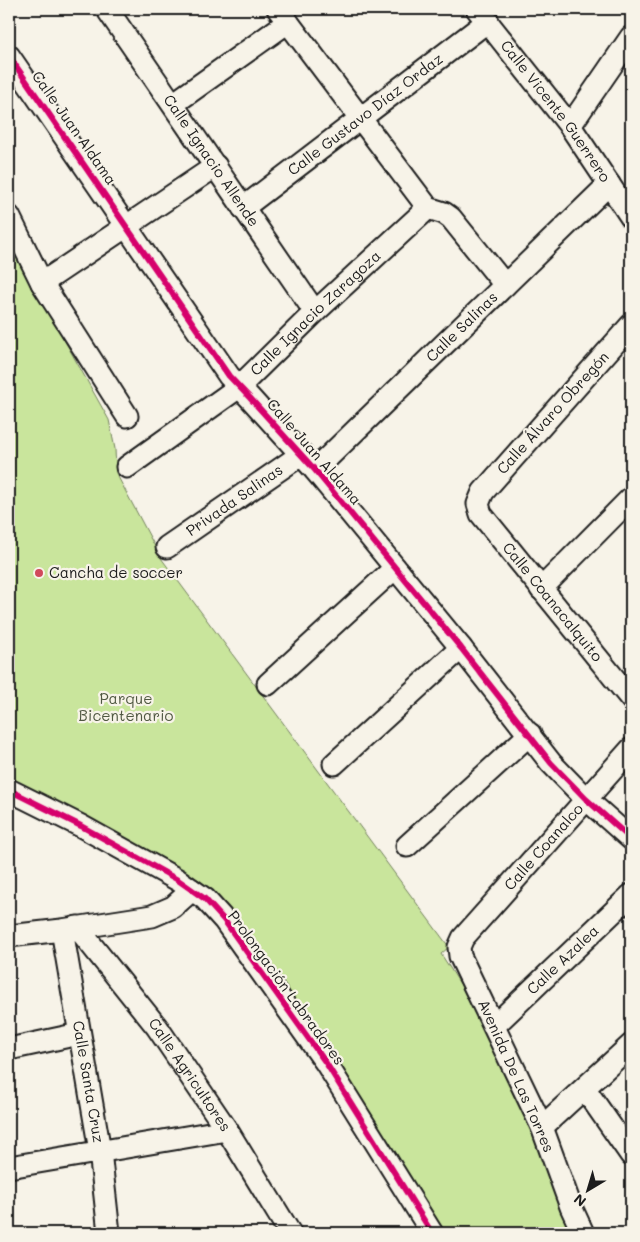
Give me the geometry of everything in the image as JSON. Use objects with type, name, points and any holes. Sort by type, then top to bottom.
[{"type":"street","name":"Calle Ignacio Allende","points":[[107,9],[315,312]]},
{"type":"street","points":[[173,104],[283,15],[428,208],[444,213],[451,218],[505,285]]},
{"type":"street","name":"Calle Gustavo Díaz Ordaz","points":[[243,208],[362,119],[482,15]]},
{"type":"street","name":"Calle Vicente Guerrero","points":[[482,15],[570,126],[631,217]]},
{"type":"street","points":[[570,126],[631,37]]},
{"type":"street","name":"Calle Juan Aldama","points":[[9,56],[228,376],[302,454],[461,648],[551,762],[586,799],[631,839]]},
{"type":"street","points":[[42,283],[216,166]]},
{"type":"street","name":"Calle Salinas","points":[[315,470],[610,184]]},
{"type":"street","name":"Calle Ignacio Zaragoza","points":[[127,467],[239,387],[315,312],[428,208]]},
{"type":"street","points":[[9,216],[29,261],[127,416]]},
{"type":"street","name":"Calle Álvaro Obregón","points":[[478,504],[483,492],[631,325]]},
{"type":"street","name":"Privada Salinas","points":[[167,546],[302,454]]},
{"type":"street","points":[[541,589],[631,498]]},
{"type":"street","name":"Calle Coanacalquito","points":[[478,504],[482,514],[631,699]]},
{"type":"street","points":[[268,684],[395,568]]},
{"type":"street","points":[[334,764],[461,648]]},
{"type":"street","points":[[407,846],[530,734]]},
{"type":"street","name":"Calle Coanalco","points":[[459,947],[463,938],[631,749]]},
{"type":"street","name":"Prolongación Labradores","points":[[9,790],[80,826],[192,890],[204,899],[224,920],[326,1063],[432,1233]]},
{"type":"street","points":[[9,936],[70,929],[152,916],[173,907],[192,890]]},
{"type":"street","name":"Calle Azalea","points":[[495,1025],[631,895]]},
{"type":"street","points":[[9,926],[40,933]]},
{"type":"street","name":"Calle Santa Cruz","points":[[70,929],[79,1034],[100,1151],[109,1233]]},
{"type":"street","name":"Calle Agricultores","points":[[70,929],[157,1027],[227,1130],[290,1233]]},
{"type":"street","name":"Avenida De Las Torres","points":[[459,947],[460,956],[495,1025],[542,1127],[570,1206],[583,1233]]},
{"type":"street","points":[[9,1049],[79,1034]]},
{"type":"street","points":[[542,1127],[631,1045]]},
{"type":"street","points":[[585,1089],[631,1155]]},
{"type":"street","points":[[9,1167],[227,1130]]},
{"type":"green space","name":"Parque Bicentenario","points":[[9,229],[24,268],[109,420],[115,449],[116,473],[161,558],[449,947],[441,954],[489,1029],[535,1128],[574,1233],[442,1233],[231,915],[9,780]]},
{"type":"cycle path","points":[[9,56],[229,376],[315,470],[461,648],[551,763],[586,799],[631,839]]},
{"type":"cycle path","points":[[9,790],[81,826],[178,880],[205,899],[224,920],[326,1063],[432,1233]]},
{"type":"place","name":"Cancha de soccer","points":[[39,573]]}]
